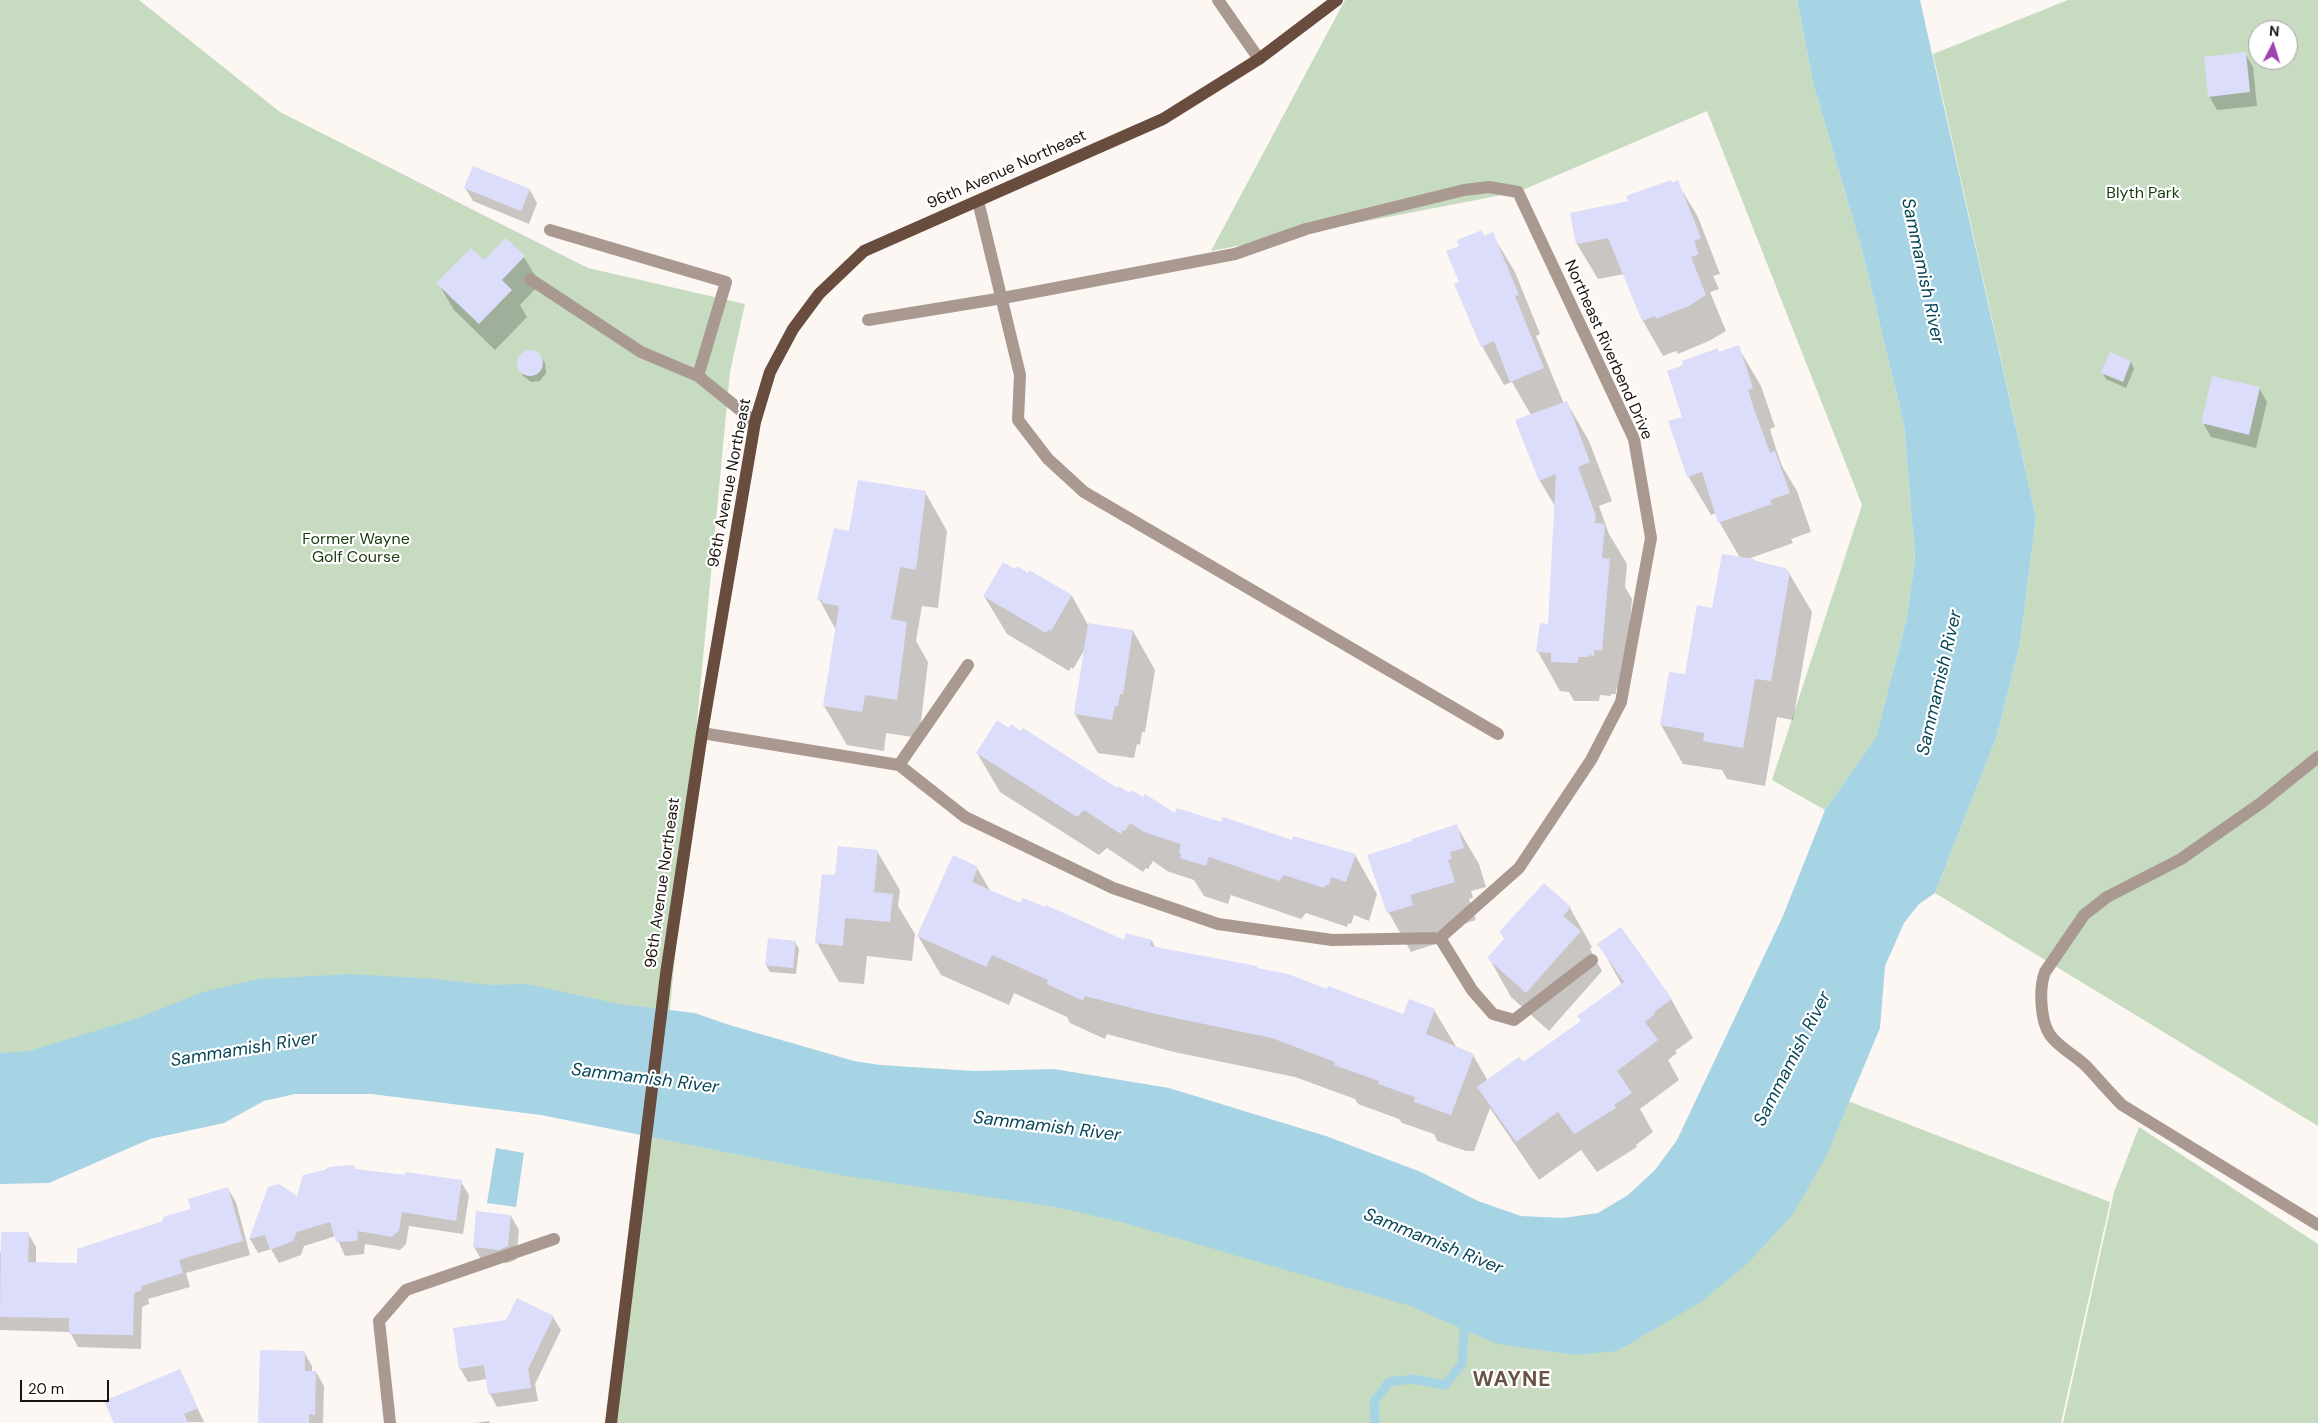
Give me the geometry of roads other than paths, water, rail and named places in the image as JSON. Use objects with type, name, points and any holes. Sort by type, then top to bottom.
[{"type":"main road","name":"96th Avenue Northeast","points":[[611,1423],[666,974],[702,734],[755,422],[770,372],[793,329],[820,294],[864,252],[1163,119],[1259,59],[1336,0]]},
{"type":"street","points":[[1218,0],[1259,59]]},
{"type":"street","name":"Northeast Riverbend Drive","points":[[1003,298],[1235,254],[1306,229],[1464,190],[1489,187],[1518,192],[1634,439],[1651,538],[1621,702],[1591,760],[1519,868],[1440,938]]},
{"type":"street","points":[[978,201],[1003,298],[1020,375],[1018,420],[1048,459],[1084,492],[1498,734]]},
{"type":"street","points":[[550,230],[726,282],[698,376]]},
{"type":"street","points":[[530,279],[641,352],[698,376],[755,422]]},
{"type":"street","points":[[868,320],[1003,298]]},
{"type":"street","points":[[899,765],[968,665]]},
{"type":"street","points":[[702,734],[899,765],[965,818],[1113,888],[1218,924],[1332,940],[1440,938],[1472,990],[1492,1014],[1514,1020],[1592,960]]},
{"type":"street","points":[[2318,757],[2261,803],[2181,860],[2107,896],[2084,915],[2045,972],[2042,981],[2040,1003],[2050,1035],[2087,1067],[2100,1084],[2122,1105],[2318,1225]]},
{"type":"street","points":[[390,1423],[378,1321],[406,1290],[554,1238]]},
{"type":"water","name":"Sammamish River","points":[[1797,0],[1920,0],[2036,517],[2020,644],[1997,736],[1935,893],[1919,904],[1904,923],[1885,966],[1880,1028],[1826,1157],[1793,1214],[1748,1263],[1701,1302],[1617,1351],[1576,1355],[1497,1344],[1410,1306],[1121,1222],[1056,1207],[840,1175],[541,1115],[371,1094],[295,1094],[264,1101],[224,1123],[150,1139],[49,1183],[0,1184],[0,1053],[29,1051],[138,1018],[203,992],[258,979],[350,974],[436,979],[490,985],[527,984],[619,1004],[695,1013],[726,1024],[854,1061],[880,1065],[974,1071],[1054,1069],[1169,1088],[1326,1136],[1421,1172],[1478,1201],[1521,1216],[1563,1218],[1598,1213],[1628,1195],[1655,1170],[1677,1140],[1783,916],[1825,810],[1876,737],[1907,617],[1915,558],[1904,425],[1862,250],[1813,83]]},
{"type":"water","points":[[496,1148],[524,1153],[516,1207],[487,1203]]},
{"type":"waterway","points":[[1375,1423],[1374,1402],[1389,1382],[1413,1379],[1445,1385],[1462,1364],[1464,1331],[1471,1321]]},
{"type":"district","name":"WAYNE","points":[[1512,1380]]},
{"type":"park label","name":"Blyth Park","points":[[2143,194]]},
{"type":"park label","name":"Former Wayne Golf Course","points":[[356,549]]}]
